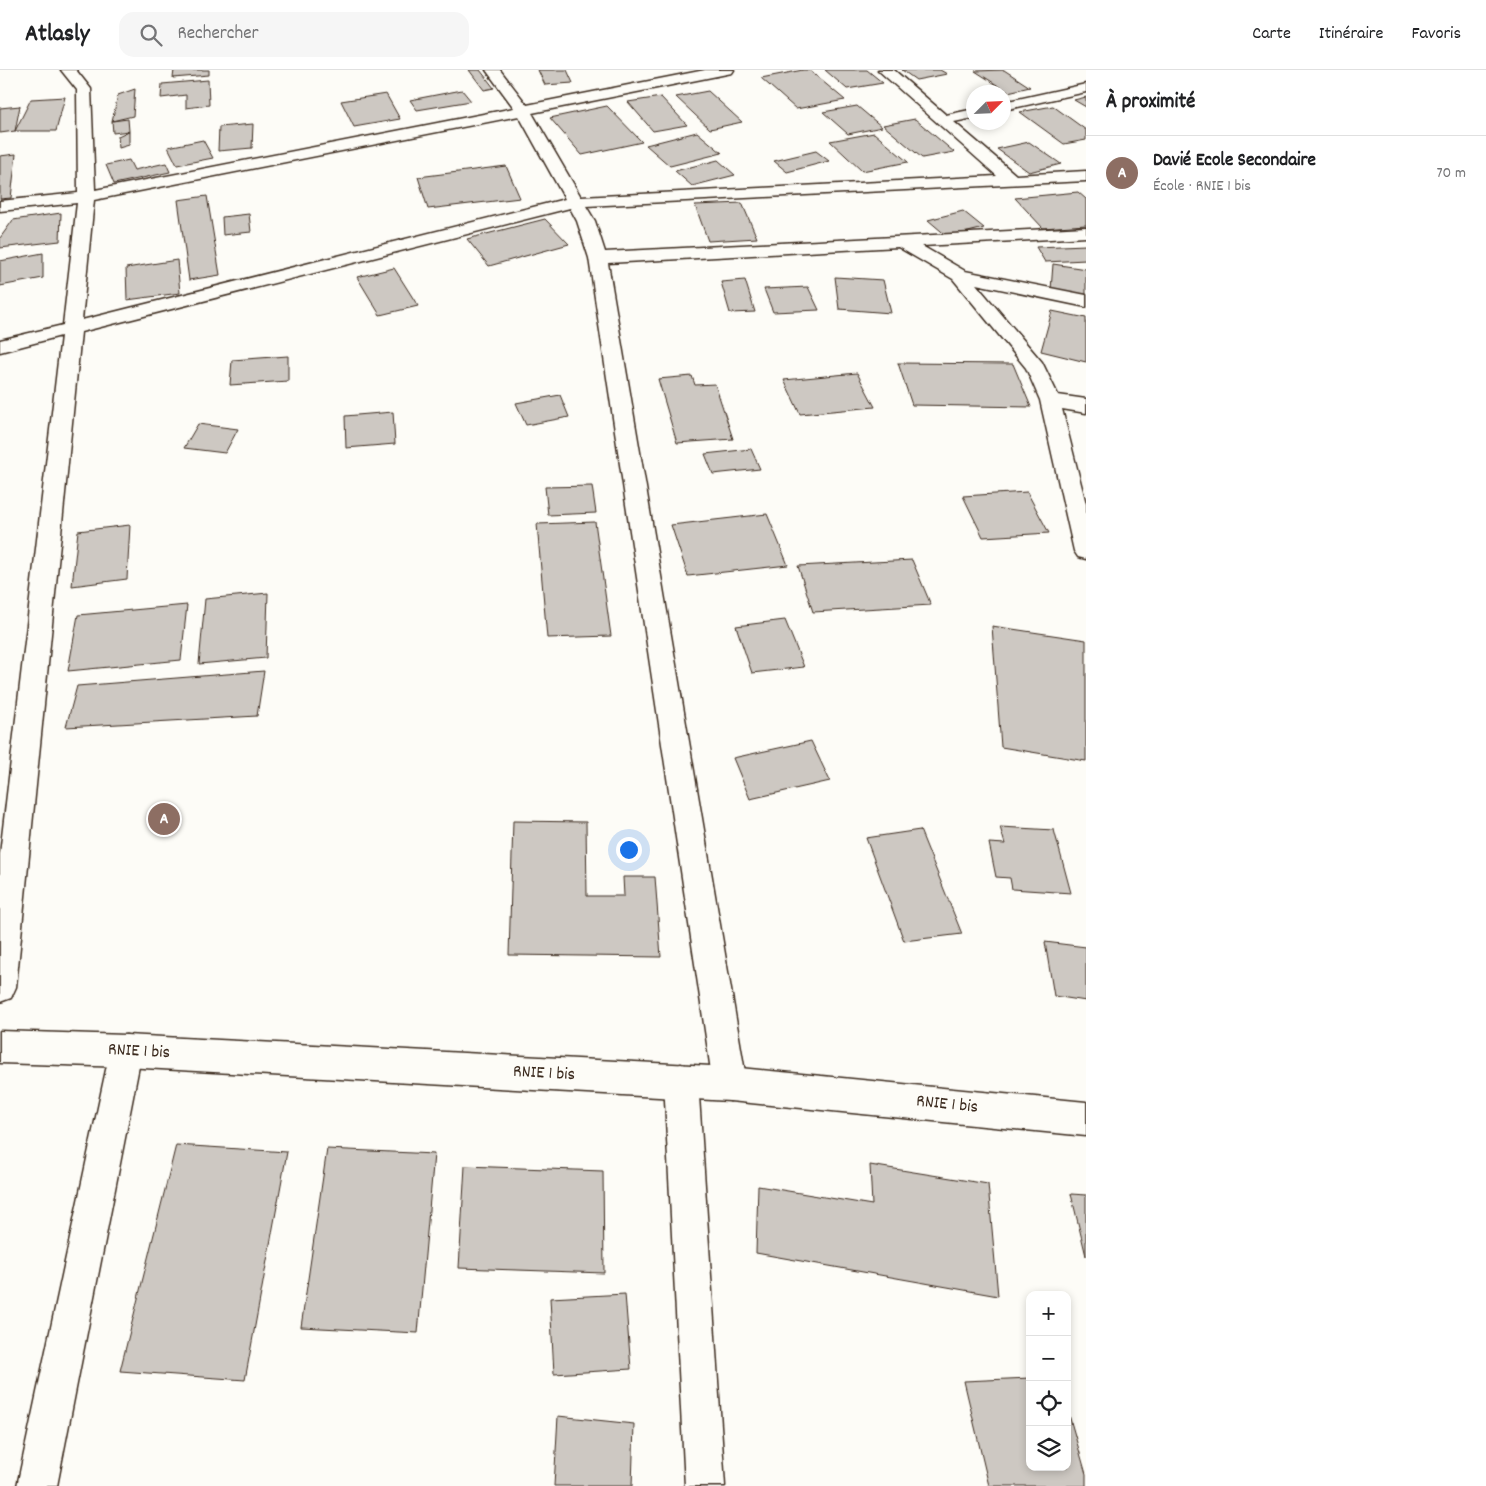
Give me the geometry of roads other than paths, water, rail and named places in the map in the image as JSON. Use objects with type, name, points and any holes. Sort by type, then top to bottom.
[{"type":"street","points":[[0,987],[86,197],[87,168],[84,88],[68,70]]},
{"type":"street","points":[[493,70],[522,110],[586,221],[598,258],[730,1084]]},
{"type":"street","points":[[0,206],[86,197],[727,70]]},
{"type":"street","points":[[885,70],[1012,180]]},
{"type":"street","points":[[1011,104],[1086,88]]},
{"type":"street","points":[[942,120],[966,115]]},
{"type":"street","points":[[0,346],[575,202],[1086,176]]},
{"type":"street","points":[[598,258],[1086,232]]},
{"type":"street","points":[[902,242],[960,275],[1086,301]]},
{"type":"street","points":[[960,275],[1035,366],[1050,400],[1086,551]]},
{"type":"street","points":[[1050,400],[1086,406]]},
{"type":"street","name":"RNIE 1 bis","points":[[0,1048],[126,1051],[730,1084],[1086,1119]]},
{"type":"street","points":[[37,1486],[126,1051]]},
{"type":"street","points":[[681,1081],[705,1486]]},
{"type":"place","name":"Davié Ecole Secondaire","points":[[164,819]]}]
